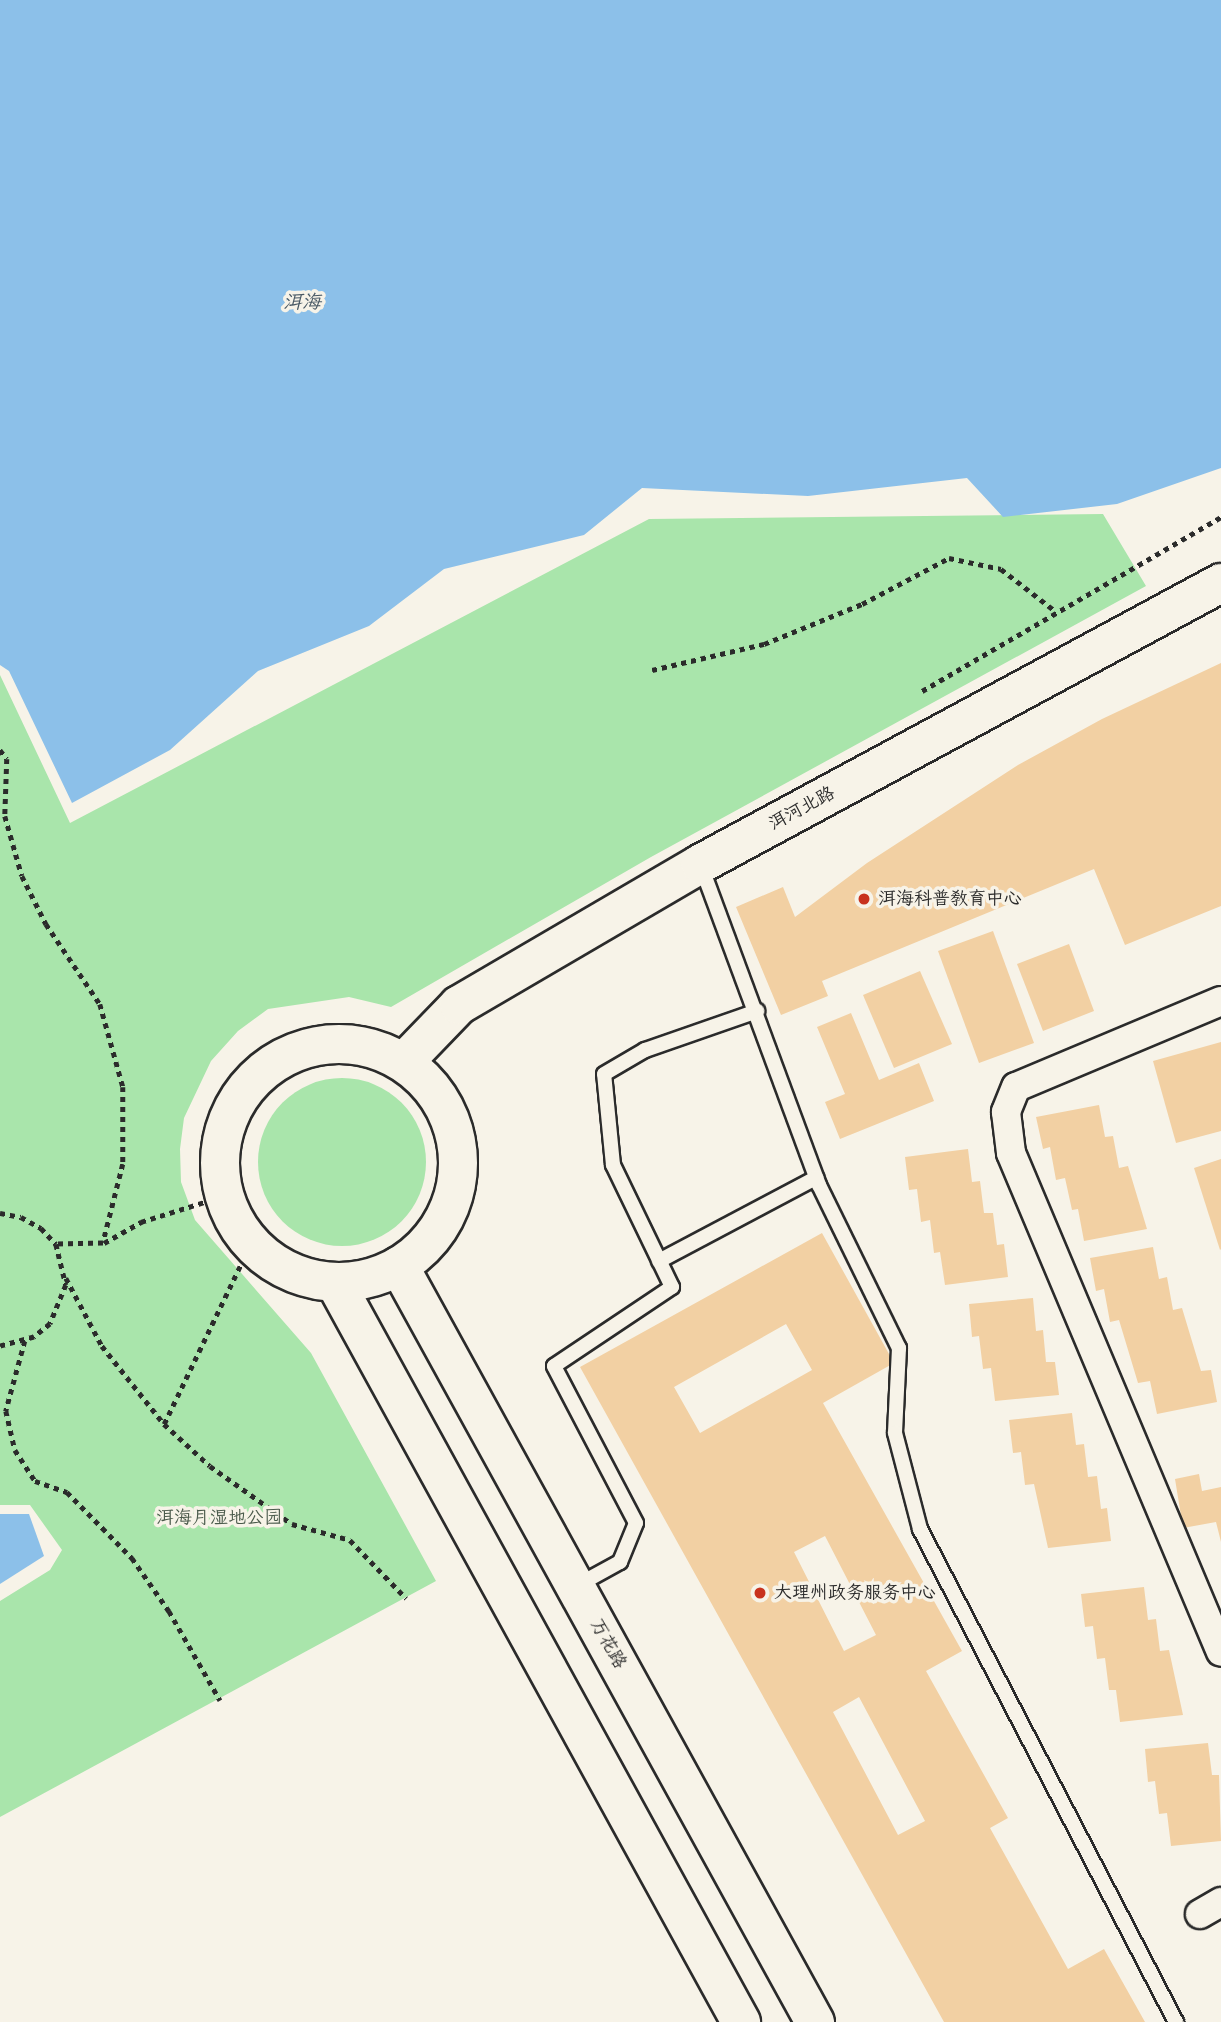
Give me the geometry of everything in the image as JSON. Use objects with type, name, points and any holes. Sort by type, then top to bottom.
[{"type":"street","name":"洱河北路","points":[[404,1062],[459,1005],[700,864],[1221,583]]},
{"type":"street","points":[[1221,1001],[1016,1087],[1006,1112],[1011,1153],[1221,1652]]},
{"type":"street","points":[[343,1043],[374,1049],[404,1062],[433,1090],[452,1126],[458,1166],[450,1206],[430,1241],[399,1266],[370,1279],[336,1284],[306,1278],[276,1265],[251,1243],[224,1196],[219,1164],[223,1132],[236,1102],[255,1077],[281,1058],[311,1046],[343,1043]]},
{"type":"street","name":"万花路","points":[[399,1266],[815,2022]]},
{"type":"street","points":[[336,1284],[741,2022]]},
{"type":"lane","points":[[700,864],[757,1011],[816,1178],[899,1348],[895,1433],[920,1529],[1175,2022]]},
{"type":"lane","points":[[576,1586],[620,1562],[636,1523],[554,1366],[672,1287],[613,1165],[604,1074],[645,1050],[757,1011]]},
{"type":"lane","points":[[659,1261],[816,1178]]},
{"type":"path","points":[[922,691],[1054,610],[1221,517]]},
{"type":"path","points":[[652,670],[764,645],[862,604],[949,558],[1001,569],[1054,610]]},
{"type":"path","points":[[0,750],[7,759],[5,816],[22,876],[46,924],[100,1004],[123,1087],[123,1164],[103,1243]]},
{"type":"path","points":[[56,1244],[103,1243],[141,1222],[224,1196]]},
{"type":"path","points":[[0,1213],[21,1217],[41,1228],[56,1244],[66,1278],[103,1346],[164,1424],[209,1466],[292,1524],[350,1540],[405,1598]]},
{"type":"path","points":[[164,1424],[251,1243]]},
{"type":"path","points":[[0,1346],[25,1341],[51,1324],[62,1306],[66,1278]]},
{"type":"path","points":[[25,1341],[6,1411],[15,1450],[35,1480],[66,1492],[132,1559],[170,1611],[220,1700]]},
{"type":"green space","name":"洱海月湿地公园","points":[[1103,514],[1146,586],[651,857],[391,1007],[349,997],[268,1009],[238,1031],[211,1061],[184,1118],[180,1149],[181,1182],[195,1220],[311,1353],[436,1581],[0,1817],[0,1601],[50,1570],[62,1550],[30,1505],[0,1505],[0,675],[70,823],[649,519]]},
{"type":"green space","points":[[342,1078],[374,1084],[401,1103],[420,1130],[426,1162],[420,1194],[401,1221],[374,1240],[342,1246],[310,1240],[283,1221],[264,1194],[258,1162],[264,1130],[283,1103],[310,1084]]},
{"type":"water","name":"洱海","points":[[0,0],[1221,0],[1221,468],[1117,504],[1003,517],[967,478],[808,496],[642,488],[584,535],[444,569],[369,626],[258,671],[170,750],[72,803],[9,671],[0,665]]},
{"type":"water","points":[[0,1514],[29,1514],[44,1556],[0,1584]]},
{"type":"building","points":[[1221,663],[1221,906],[1125,945],[1094,869],[822,981],[828,996],[781,1015],[736,907],[783,887],[795,917],[867,863],[1018,765],[1102,719]]},
{"type":"building","points":[[993,931],[1034,1043],[979,1063],[938,951]]},
{"type":"building","points":[[1069,944],[1094,1011],[1043,1031],[1017,964]]},
{"type":"building","points":[[920,971],[952,1044],[894,1068],[863,995]]},
{"type":"building","points":[[851,1013],[879,1080],[919,1063],[934,1101],[840,1139],[825,1102],[845,1094],[817,1027]]},
{"type":"building","points":[[1221,1042],[1221,1131],[1176,1143],[1153,1061]]},
{"type":"building","points":[[1099,1105],[1105,1137],[1113,1136],[1119,1168],[1128,1166],[1147,1229],[1084,1241],[1078,1209],[1072,1210],[1065,1178],[1056,1180],[1050,1147],[1043,1149],[1036,1117]]},
{"type":"building","points":[[968,1149],[972,1182],[980,1181],[984,1213],[993,1213],[997,1245],[1004,1244],[1008,1277],[945,1285],[940,1252],[934,1253],[930,1220],[921,1222],[917,1189],[909,1190],[905,1157]]},
{"type":"building","points":[[1221,1159],[1221,1249],[1220,1250],[1194,1168]]},
{"type":"building","name":"大理州政务服务中心","points":[[822,1233],[894,1363],[823,1403],[962,1651],[926,1671],[1008,1818],[990,1828],[1068,1969],[1104,1949],[1145,2022],[944,2022],[580,1367]],"holes":[[[786,1324],[812,1370],[700,1433],[674,1387]],[[825,1536],[876,1635],[844,1651],[794,1552]],[[859,1697],[925,1821],[898,1835],[833,1712]]]},
{"type":"building","points":[[1153,1247],[1159,1279],[1167,1277],[1173,1310],[1182,1308],[1201,1371],[1211,1370],[1217,1402],[1157,1414],[1150,1381],[1138,1383],[1119,1320],[1110,1322],[1104,1289],[1096,1291],[1090,1258]]},
{"type":"building","points":[[1033,1298],[1036,1331],[1043,1330],[1046,1362],[1055,1362],[1059,1395],[995,1401],[991,1368],[983,1369],[979,1336],[972,1337],[969,1304]]},
{"type":"building","points":[[1072,1413],[1076,1445],[1084,1444],[1088,1477],[1097,1476],[1101,1509],[1107,1508],[1111,1541],[1048,1548],[1034,1484],[1025,1485],[1021,1452],[1013,1453],[1009,1420]]},
{"type":"building","points":[[1199,1474],[1202,1491],[1221,1487],[1221,1542],[1216,1522],[1183,1528],[1175,1479]]},
{"type":"building","points":[[1144,1587],[1148,1620],[1156,1619],[1160,1651],[1169,1650],[1183,1715],[1120,1722],[1116,1690],[1109,1690],[1105,1658],[1097,1659],[1093,1626],[1085,1627],[1081,1594]]},
{"type":"building","points":[[1208,1743],[1212,1775],[1219,1775],[1221,1841],[1171,1846],[1167,1813],[1159,1814],[1155,1781],[1148,1782],[1145,1749]]},
{"type":"place","name":"洱海科普教育中心","points":[[864,899]]},
{"type":"place","name":"大理州政务服务中心","points":[[760,1593]]}]
